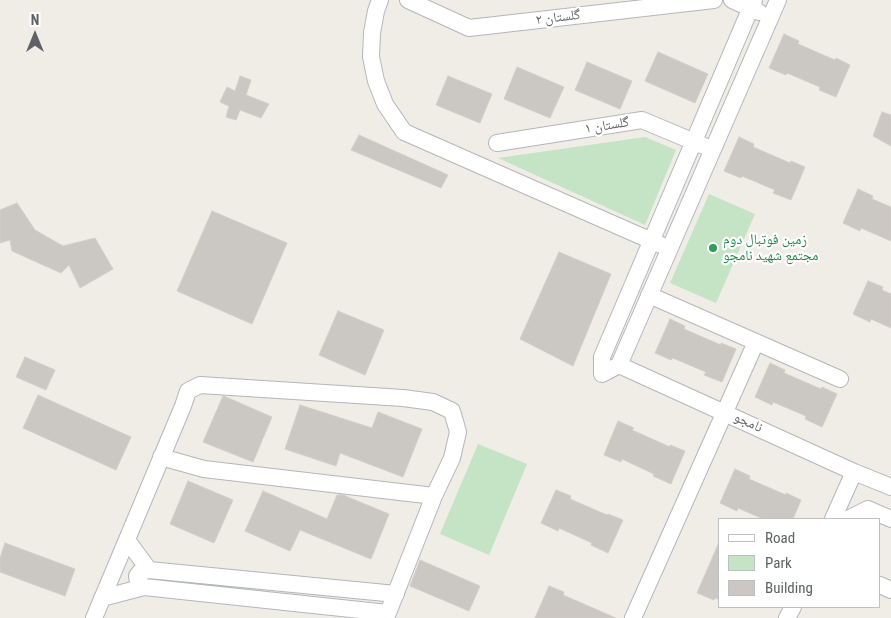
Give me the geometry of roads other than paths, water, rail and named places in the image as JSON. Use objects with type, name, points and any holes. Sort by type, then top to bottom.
[{"type":"street","points":[[380,0],[372,33],[371,57],[376,81],[385,104],[404,132],[670,248]]},
{"type":"street","name":"گلستان ۲","points":[[408,0],[469,28],[714,0]]},
{"type":"street","points":[[732,0],[752,4],[770,17]]},
{"type":"street","points":[[752,4],[602,357],[602,374],[620,365],[778,0]]},
{"type":"street","name":"گلستان ۱","points":[[497,143],[642,120],[713,150]]},
{"type":"street","points":[[649,296],[840,379]]},
{"type":"street","points":[[633,618],[756,342]]},
{"type":"street","name":"نامجو","points":[[620,365],[854,472],[891,487]]},
{"type":"street","points":[[94,618],[102,598],[127,540],[161,457],[183,406],[188,391],[200,385],[403,398],[433,402],[452,412],[458,432],[452,458],[434,496],[387,616],[144,587],[102,598]]},
{"type":"street","points":[[161,457],[204,470],[434,496]]},
{"type":"street","points":[[833,518],[854,472]]},
{"type":"street","points":[[850,518],[868,509],[891,519]]},
{"type":"street","points":[[127,540],[149,570]]},
{"type":"street","points":[[144,587],[138,582],[137,576],[140,572],[149,570],[396,594]]},
{"type":"place","name":"زمین فوتبال دوم مجتمع شهید نامجو","points":[[713,248]]}]
